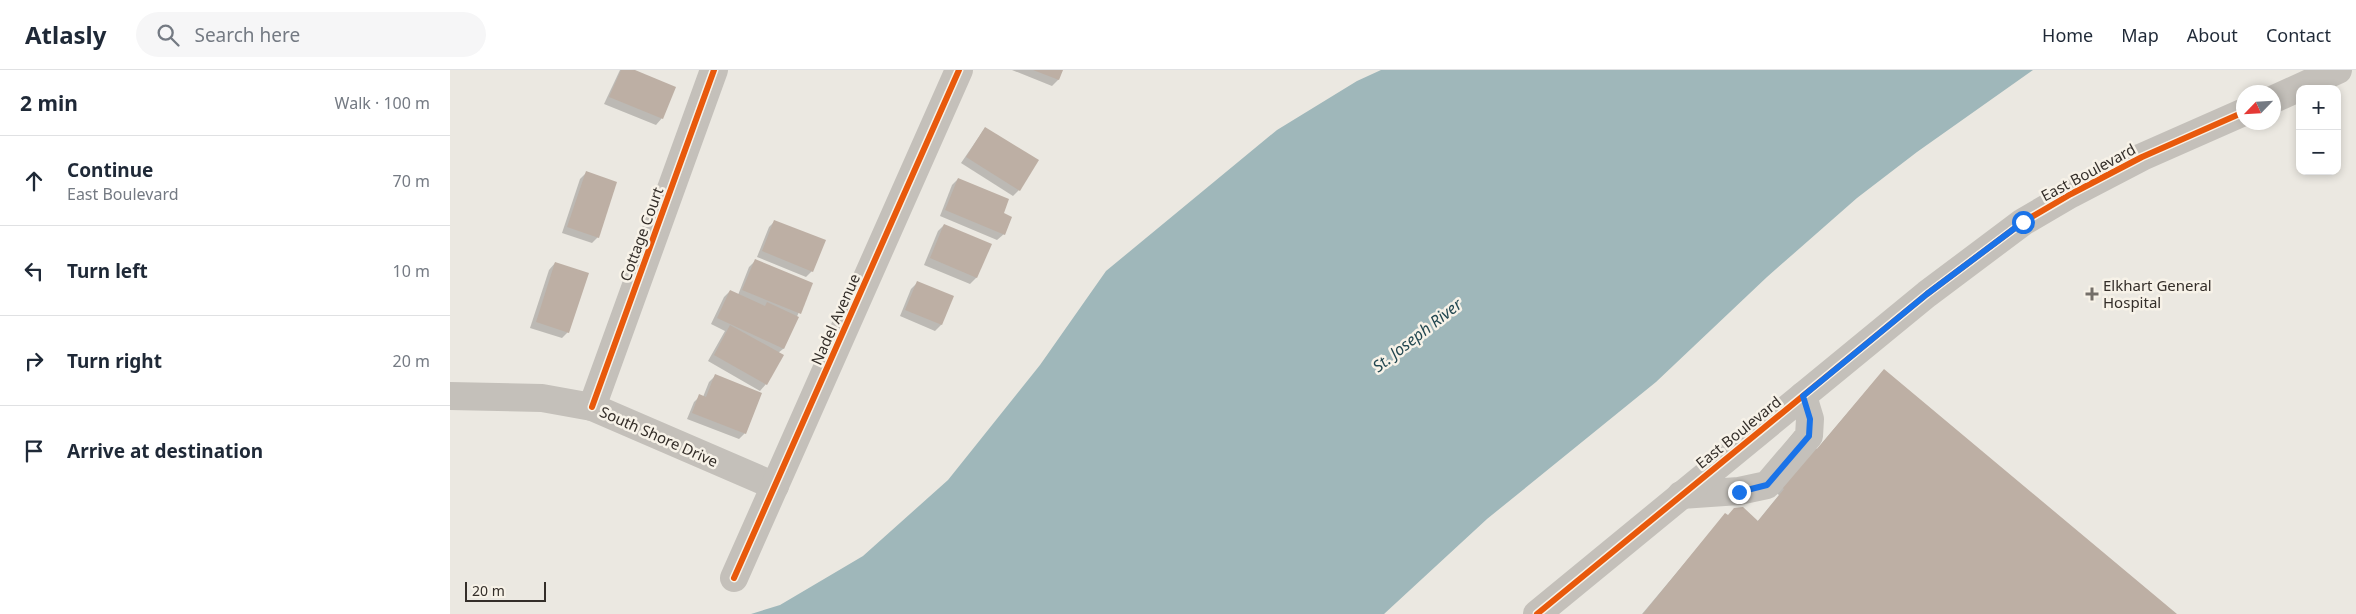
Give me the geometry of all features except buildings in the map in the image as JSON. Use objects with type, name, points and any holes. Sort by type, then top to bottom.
[{"type":"street","name":"Cottage Court","points":[[592,407],[714,70]]},
{"type":"street","name":"Nadel Avenue","points":[[734,578],[959,70]]},
{"type":"street","points":[[2281,96],[2338,70]]},
{"type":"street","name":"East Boulevard","points":[[1537,614],[1927,294],[2023,222],[2071,194],[2142,157],[2236,116]]},
{"type":"street","name":"South Shore Drive","points":[[450,396],[542,398],[592,407],[775,486]]},
{"type":"street","points":[[1680,495],[1739,492],[1767,485],[1809,436],[1810,419],[1803,396]]},
{"type":"water","name":"St. Joseph River","points":[[1381,70],[2033,70],[1917,152],[1857,198],[1767,277],[1656,382],[1487,519],[1384,614],[751,614],[780,605],[863,556],[948,480],[1040,365],[1106,271],[1277,130],[1357,81]]},
{"type":"cycle path","points":[[592,407],[714,70]]},
{"type":"cycle path","points":[[734,578],[959,70]]},
{"type":"cycle path","points":[[1537,614],[1927,294],[2023,222],[2071,194],[2142,157],[2236,116]]},
{"type":"place","name":"Elkhart General Hospital","points":[[2092,294]]},
{"type":"route","points":[[1739,492],[1767,485],[1809,436],[1810,419],[1803,396],[1927,294],[2023,222]]}]
